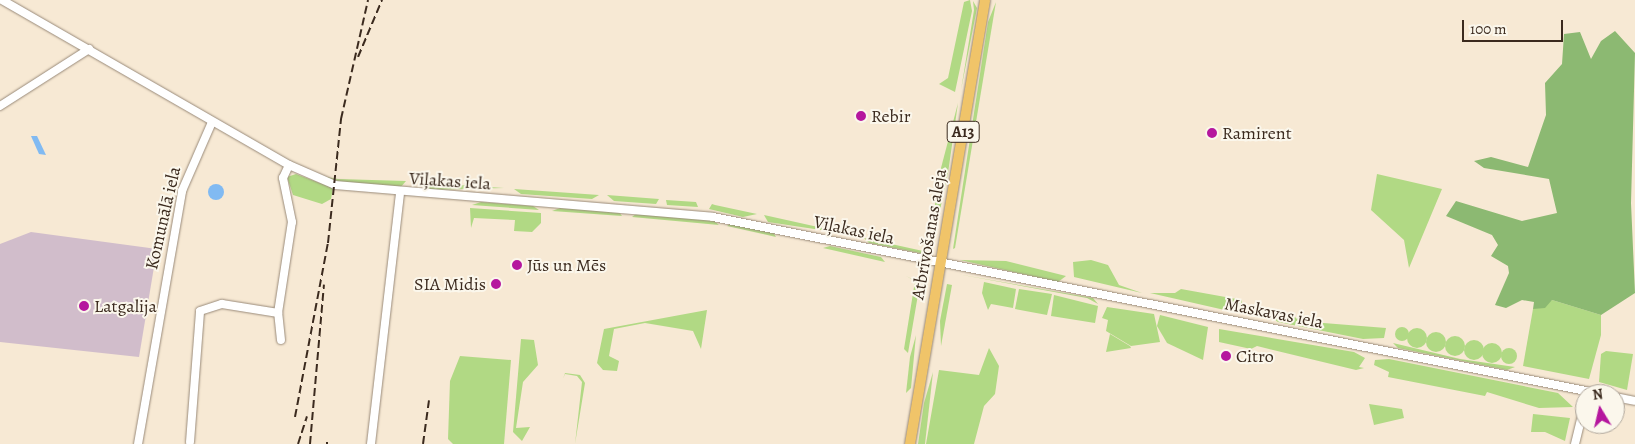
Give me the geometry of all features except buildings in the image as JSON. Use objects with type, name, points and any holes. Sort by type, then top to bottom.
[{"type":"main road","name":"Atbrīvošanas aleja","points":[[910,444],[985,0]]},
{"type":"street","name":"Viļakas iela","points":[[2,0],[289,166],[335,185],[400,192],[713,216],[940,264]]},
{"type":"street","points":[[0,106],[89,49]]},
{"type":"street","name":"Komunālā iela","points":[[138,444],[182,191],[212,122]]},
{"type":"street","points":[[281,340],[278,313],[292,222],[283,178],[289,166]]},
{"type":"street","points":[[370,444],[400,192]]},
{"type":"street","name":"Maskavas iela","points":[[940,264],[1575,391]]},
{"type":"street","points":[[190,442],[200,311],[222,304],[278,313]]},
{"type":"shaded area","points":[[31,232],[157,249],[139,357],[0,342],[0,244]]},
{"type":"green space","points":[[970,0],[972,11],[955,92],[939,84],[948,78],[964,2]]},
{"type":"green space","points":[[973,1],[977,8],[961,90],[974,10]]},
{"type":"green space","points":[[996,2],[955,248],[953,249],[988,22]]},
{"type":"green space","points":[[1615,31],[1635,53],[1631,203],[1635,293],[1601,315],[1552,300],[1545,308],[1533,309],[1534,302],[1522,300],[1506,308],[1495,305],[1509,273],[1508,266],[1491,256],[1498,245],[1492,235],[1446,216],[1456,201],[1522,221],[1557,213],[1549,179],[1484,168],[1474,161],[1491,157],[1528,167],[1546,115],[1545,83],[1562,64],[1564,34],[1580,32],[1591,59],[1601,41]]},
{"type":"green space","points":[[958,103],[948,173],[932,247],[929,241],[941,168]]},
{"type":"green space","points":[[296,174],[333,188],[331,199],[322,204],[293,195],[287,177]]},
{"type":"green space","points":[[1377,174],[1442,189],[1409,268],[1404,240],[1371,210]]},
{"type":"green space","points":[[321,176],[338,179],[406,181],[400,188],[341,182]]},
{"type":"green space","points":[[430,183],[504,188],[426,190]]},
{"type":"green space","points":[[514,189],[599,195],[592,199],[521,194]]},
{"type":"green space","points":[[607,195],[659,199],[656,204],[614,201]]},
{"type":"green space","points":[[666,200],[696,202],[698,207],[667,205]]},
{"type":"green space","points":[[481,202],[533,206],[539,210],[472,205]]},
{"type":"green space","points":[[712,204],[757,214],[743,217],[709,209]]},
{"type":"green space","points":[[470,208],[541,213],[541,223],[532,232],[514,231],[515,220],[474,218],[471,228]]},
{"type":"green space","points":[[560,208],[619,212],[622,216],[552,211]]},
{"type":"green space","points":[[636,214],[713,220],[719,225],[632,217]]},
{"type":"green space","points":[[764,215],[854,235],[768,222]]},
{"type":"green space","points":[[731,223],[773,232],[776,237],[727,226]]},
{"type":"green space","points":[[864,238],[923,251],[925,254],[869,243]]},
{"type":"green space","points":[[830,246],[881,257],[885,262],[823,248]]},
{"type":"green space","points":[[960,260],[1006,261],[1066,276],[1058,282]]},
{"type":"green space","points":[[1091,260],[1108,265],[1119,285],[1142,293],[1074,277],[1073,262]]},
{"type":"green space","points":[[957,274],[1093,298],[1098,304],[1087,298]]},
{"type":"green space","points":[[906,276],[920,283],[908,353],[904,349],[915,281]]},
{"type":"green space","points":[[984,282],[1016,289],[1013,308],[991,304],[988,310],[982,293]]},
{"type":"green space","points":[[947,284],[952,285],[941,346],[940,321]]},
{"type":"green space","points":[[1019,289],[1052,294],[1047,315],[1015,309]]},
{"type":"green space","points":[[1181,289],[1242,300],[1242,306],[1229,311],[1150,293],[1175,293]]},
{"type":"green space","points":[[1054,295],[1098,306],[1095,323],[1051,316]]},
{"type":"green space","points":[[1552,300],[1601,315],[1601,335],[1589,379],[1523,366],[1533,309]]},
{"type":"green space","points":[[1107,307],[1154,314],[1160,342],[1131,346],[1106,331],[1108,320],[1102,318]]},
{"type":"green space","points":[[707,310],[701,349],[693,331],[645,323],[614,329],[609,356],[619,361],[617,371],[603,370],[597,363],[604,329]]},
{"type":"green space","points":[[1273,311],[1311,322],[1386,328],[1384,338],[1363,339],[1278,322],[1272,318]]},
{"type":"green space","points":[[1160,315],[1208,327],[1203,360],[1167,343],[1157,326]]},
{"type":"green space","points":[[1399,327],[1405,327],[1409,334],[1405,341],[1399,341],[1395,337],[1395,331]]},
{"type":"green space","points":[[1417,328],[1424,331],[1427,338],[1424,345],[1417,348],[1410,345],[1407,338],[1410,331]]},
{"type":"green space","points":[[1219,329],[1354,352],[1365,358],[1359,367],[1364,368],[1356,370],[1257,346],[1251,349],[1219,342]]},
{"type":"green space","points":[[1436,332],[1443,335],[1446,342],[1443,349],[1436,352],[1429,349],[1426,342],[1429,335]]},
{"type":"green space","points":[[1110,334],[1130,346],[1131,348],[1106,352]]},
{"type":"green space","points":[[916,335],[911,388],[906,393],[910,357]]},
{"type":"green space","points":[[1455,336],[1462,339],[1465,346],[1462,353],[1455,356],[1448,353],[1445,346],[1448,339]]},
{"type":"green space","points":[[521,339],[534,340],[538,365],[523,382],[516,428],[530,427],[522,441],[513,432]]},
{"type":"green space","points":[[1474,340],[1481,343],[1484,350],[1481,357],[1474,360],[1467,357],[1464,350],[1467,343]]},
{"type":"green space","points":[[1393,343],[1460,359],[1515,367],[1507,370],[1398,348]]},
{"type":"green space","points":[[1492,343],[1499,346],[1502,353],[1499,360],[1492,363],[1485,360],[1482,353],[1485,346]]},
{"type":"green space","points":[[989,348],[999,366],[995,394],[984,406],[974,444],[926,444],[939,370],[979,375]]},
{"type":"green space","points":[[1506,348],[1512,348],[1517,353],[1515,362],[1506,364],[1501,359],[1501,353]]},
{"type":"green space","points":[[1606,351],[1633,354],[1627,390],[1625,389],[1625,384],[1599,382],[1601,354]]},
{"type":"green space","points":[[460,356],[511,360],[504,444],[453,444],[448,439],[450,381]]},
{"type":"green space","points":[[1389,359],[1558,393],[1573,407],[1539,408],[1487,392],[1485,396],[1388,377],[1389,372],[1374,365],[1375,360]]},
{"type":"green space","points":[[933,372],[925,444],[918,444],[924,403]]},
{"type":"green space","points":[[565,373],[580,375],[585,383],[575,444],[582,382],[577,376],[565,374],[563,379]]},
{"type":"green space","points":[[1369,404],[1402,409],[1404,418],[1374,425]]},
{"type":"green space","points":[[1533,414],[1570,418],[1565,441],[1545,432],[1531,432]]},
{"type":"water","points":[[31,136],[37,136],[46,155],[39,154]]},
{"type":"water","points":[[216,184],[224,192],[216,200],[208,192]]},
{"type":"railway","points":[[295,417],[328,243],[341,119],[368,0]]},
{"type":"railway","points":[[358,57],[382,0]]},
{"type":"railway","points":[[310,444],[324,285]]},
{"type":"railway","points":[[423,444],[429,400]]},
{"type":"railway","points":[[298,444],[307,416]]},
{"type":"place","name":"Rebir","points":[[861,116]]},
{"type":"place","name":"Ramirent","points":[[1212,133]]},
{"type":"place","name":"Jūs un Mēs","points":[[517,265]]},
{"type":"place","name":"SIA Midis","points":[[496,284]]},
{"type":"place","name":"Latgalija","points":[[84,306]]},
{"type":"place","name":"Citro","points":[[1226,356]]}]
